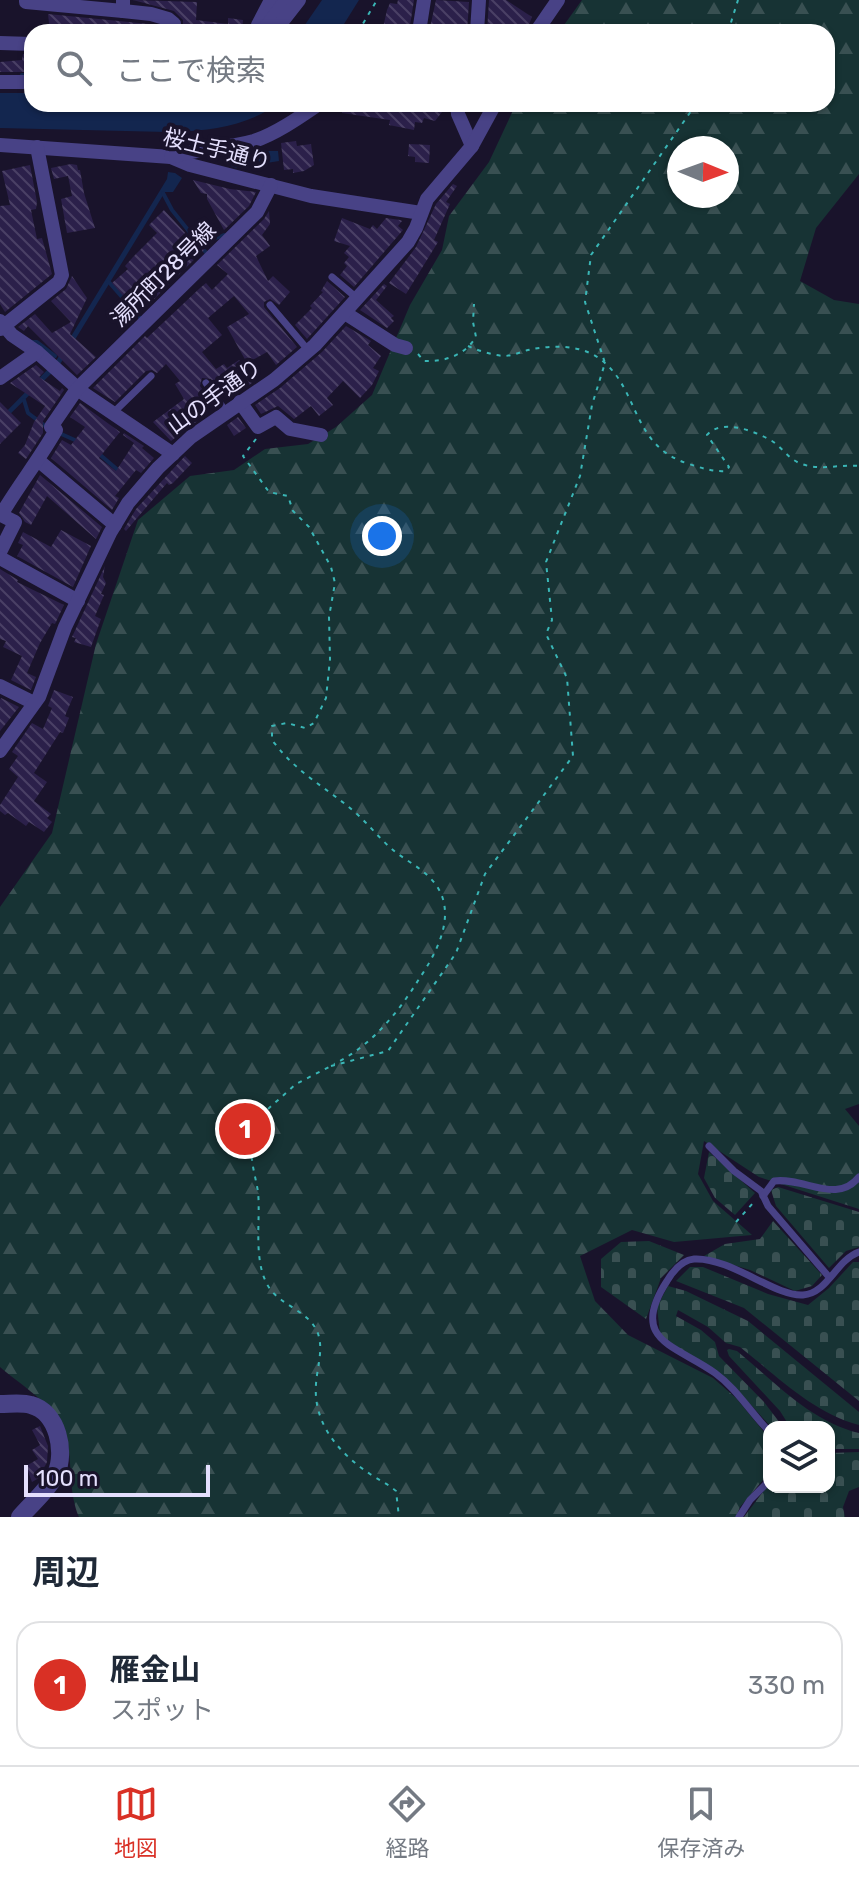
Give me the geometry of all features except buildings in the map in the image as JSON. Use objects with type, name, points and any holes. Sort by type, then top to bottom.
[{"type":"street","points":[[26,0],[45,5],[123,6],[168,19],[174,24]]},
{"type":"street","points":[[259,24],[271,0]]},
{"type":"street","points":[[268,24],[286,0]]},
{"type":"street","points":[[280,24],[299,0]]},
{"type":"street","points":[[420,24],[424,0]]},
{"type":"street","points":[[478,24],[479,0]]},
{"type":"street","points":[[542,24],[558,0]]},
{"type":"street","points":[[0,43],[24,44]]},
{"type":"street","points":[[0,82],[24,82]]},
{"type":"street","points":[[171,157],[255,140],[304,112]]},
{"type":"street","points":[[458,112],[472,146]]},
{"type":"street","name":"山の手通り","points":[[0,751],[34,703],[78,601],[128,503],[173,454],[226,412],[294,365],[358,299],[408,242],[427,199],[472,146],[491,112]]},
{"type":"street","name":"桜土手通り","points":[[0,145],[171,157],[190,165],[311,196],[421,213]]},
{"type":"street","points":[[37,147],[62,275],[59,282],[1,325],[37,352],[77,389],[173,454]]},
{"type":"street","name":"湯所町28号線","points":[[0,555],[15,522],[1,515],[20,483],[39,461],[56,430],[51,427],[77,389],[257,212],[271,185]]},
{"type":"street","points":[[345,313],[389,342],[406,348]]},
{"type":"street","points":[[0,378],[37,352]]},
{"type":"street","points":[[240,402],[258,427],[276,417],[290,429],[321,435]]},
{"type":"street","points":[[39,461],[115,525]]},
{"type":"street","points":[[0,555],[78,601]]},
{"type":"street","points":[[0,686],[34,703]]},
{"type":"street","points":[[0,1404],[36,1407],[53,1425],[59,1443],[60,1457],[55,1477],[20,1517]]},
{"type":"lane","points":[[332,277],[358,299]]},
{"type":"lane","points":[[270,305],[308,350]]},
{"type":"lane","points":[[113,413],[151,376]]},
{"type":"lane","points":[[206,383],[226,412]]},
{"type":"lane","points":[[709,1146],[763,1195],[768,1206],[829,1277]]},
{"type":"lane","points":[[763,1195],[774,1181],[797,1181],[834,1191],[851,1187],[859,1177]]},
{"type":"lane","points":[[763,1424],[739,1394],[715,1373],[671,1349],[657,1334],[652,1317],[654,1303],[673,1272],[683,1262],[695,1259],[745,1272],[795,1295],[807,1295],[819,1290],[849,1256],[859,1252]]},
{"type":"lane","points":[[739,1517],[763,1487]]},
{"type":"path","points":[[363,24],[377,0]]},
{"type":"path","points":[[730,24],[738,0]]},
{"type":"path","points":[[331,1066],[388,1051],[456,953],[485,874],[573,756],[567,678],[546,634],[552,620],[546,562],[580,476],[592,405],[605,363],[585,302],[591,255],[690,112]]},
{"type":"path","points":[[406,348],[424,361],[455,356],[476,337],[474,304]]},
{"type":"path","points":[[468,346],[504,356],[531,349],[564,347],[586,351],[605,363],[618,378],[653,442],[671,457],[683,462],[717,472],[726,471],[729,467],[726,460],[707,435],[712,430],[729,427],[772,442],[789,458],[805,465],[859,466]]},
{"type":"path","points":[[258,427],[262,432],[243,456],[269,492],[288,496],[293,511],[309,527],[331,567],[335,583],[329,617],[330,659],[322,711],[314,723],[305,728],[287,723],[272,726],[272,740],[299,771],[357,814],[393,849],[431,879],[439,888],[444,915],[437,950],[411,993],[368,1042],[348,1057],[296,1084],[268,1109]]},
{"type":"path","points":[[254,1137],[251,1158],[258,1192],[261,1260],[265,1279],[270,1289],[307,1318],[318,1335],[316,1403],[321,1423],[341,1450],[396,1491],[399,1517]]},
{"type":"path","points":[[736,1222],[763,1195]]},
{"type":"green space","points":[[582,0],[859,0],[859,174],[816,228],[800,281],[834,300],[859,304],[859,1104],[845,1109],[859,1126],[859,1209],[759,1177],[704,1141],[698,1174],[713,1201],[752,1235],[674,1242],[632,1230],[580,1256],[595,1301],[628,1335],[713,1378],[736,1398],[763,1431],[763,1480],[740,1507],[736,1517],[79,1517],[72,1490],[65,1432],[42,1401],[0,1367],[0,907],[52,833],[96,644],[138,520],[190,476],[234,470],[265,449],[308,444],[336,427],[372,395],[410,305],[442,250],[449,216],[489,162],[512,112],[835,112],[835,24],[565,24]]},
{"type":"green space","points":[[709,1152],[755,1193],[735,1215],[715,1198],[704,1178]]},
{"type":"green space","points":[[778,1187],[859,1212],[859,1247],[846,1251],[829,1268],[776,1206],[771,1190]]},
{"type":"green space","points":[[773,1221],[822,1275],[812,1286],[795,1291],[750,1270],[704,1256],[725,1244],[760,1239]]},
{"type":"green space","points":[[649,1241],[684,1255],[661,1278],[646,1319],[601,1287],[601,1259],[621,1242]]},
{"type":"green space","points":[[853,1262],[859,1262],[859,1401],[744,1308],[676,1281],[690,1267],[703,1267],[768,1294],[808,1305]]},
{"type":"green space","points":[[668,1286],[686,1291],[748,1321],[859,1412],[859,1425],[811,1403],[740,1347],[726,1343],[708,1327],[678,1310],[676,1316],[715,1342],[719,1356],[778,1421],[766,1421],[732,1384],[660,1334],[657,1307]]},
{"type":"green space","points":[[727,1350],[737,1351],[809,1410],[829,1421],[786,1421]]},
{"type":"green space","points":[[835,1424],[859,1433],[859,1449],[835,1449]]},
{"type":"green space","points":[[859,1452],[859,1487],[849,1491],[843,1507],[845,1517],[744,1517],[763,1492],[835,1493],[835,1453]]},
{"type":"water","points":[[322,0],[359,0],[344,24],[306,24]]},
{"type":"water","points":[[0,93],[24,93],[24,112],[264,112],[216,128],[176,132],[174,139],[169,139],[167,132],[0,128]]},
{"type":"water","points":[[278,151],[279,161],[236,168],[231,166],[230,159],[235,155]]},
{"type":"water","points":[[168,172],[182,178],[173,192],[165,192],[59,366],[0,424],[0,418],[56,361],[167,179]]},
{"type":"waterway","points":[[163,193],[172,210],[208,255]]},
{"type":"waterway","points":[[201,244],[224,235]]},
{"type":"waterway","points":[[108,281],[142,320]]},
{"type":"waterway","points":[[30,342],[37,342],[55,356]]},
{"type":"waterway","points":[[24,400],[28,413],[48,428]]},
{"type":"waterway","points":[[59,433],[77,441]]},
{"type":"waterway","points":[[98,453],[119,471]]},
{"type":"place","name":"雁金山","points":[[245,1129]]}]
